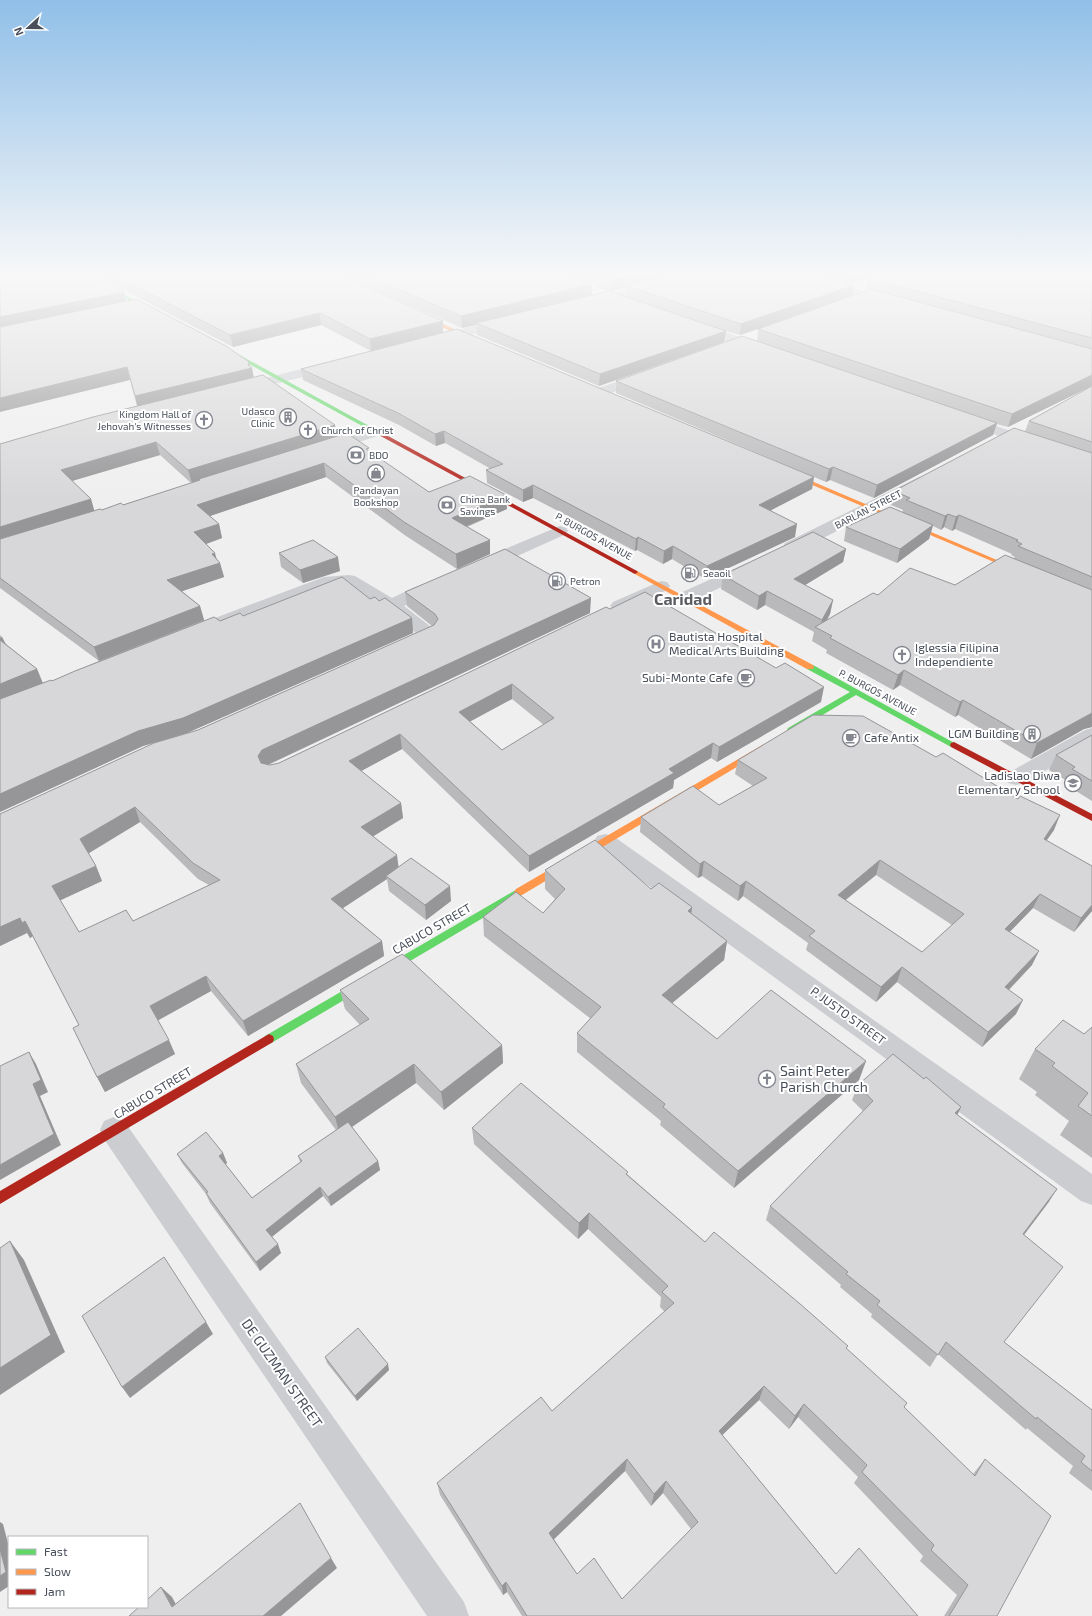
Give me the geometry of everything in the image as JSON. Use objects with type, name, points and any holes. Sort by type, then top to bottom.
[{"type":"main road","name":"P. BURGOS AVENUE","points":[[228,350],[380,431],[855,692],[1092,818]]},
{"type":"main road","points":[[595,391],[613,399]]},
{"type":"main road","points":[[778,469],[1033,576]]},
{"type":"main road","name":"CABUCO STREET","points":[[0,1198],[605,842],[855,692]]},
{"type":"street","points":[[766,350],[771,352]]},
{"type":"street","points":[[228,392],[341,363]]},
{"type":"street","points":[[595,391],[658,371]]},
{"type":"street","points":[[956,416],[1043,446]]},
{"type":"street","points":[[987,445],[1028,423]]},
{"type":"street","points":[[311,453],[380,431]]},
{"type":"street","name":"BARLAN STREET","points":[[684,598],[872,508],[933,475]]},
{"type":"street","points":[[468,571],[560,531]]},
{"type":"street","points":[[200,630],[330,581],[349,580],[391,605],[429,634],[393,650]]},
{"type":"street","points":[[391,605],[447,580]]},
{"type":"street","points":[[604,613],[662,586]]},
{"type":"street","points":[[1016,778],[1092,735]]},
{"type":"street","name":"P. JUSTO STREET","points":[[605,842],[1092,1191]]},
{"type":"street","name":"DE GUZMAN STREET","points":[[114,1130],[450,1616]]},
{"type":"building","points":[[0,350],[232,350],[249,362],[248,365],[252,368],[135,396],[127,367],[0,398]]},
{"type":"building","points":[[373,350],[509,350],[814,477],[759,505],[797,524],[707,566],[673,546],[664,551],[638,537],[636,539],[533,485],[523,490],[486,470],[503,464],[444,431],[435,434],[398,413],[301,369]]},
{"type":"building","points":[[543,350],[669,350],[600,374]]},
{"type":"building","points":[[702,350],[784,350],[997,423],[877,485],[833,467],[829,469],[616,381]]},
{"type":"building","points":[[822,350],[1092,350],[1092,375],[1012,414]]},
{"type":"building","points":[[263,375],[335,425],[188,470],[156,442],[61,470],[91,499],[0,527],[0,444],[93,417]]},
{"type":"building","points":[[1092,386],[1092,442],[1029,421]]},
{"type":"building","points":[[1014,428],[1092,453],[1092,577],[1018,546],[1022,544],[1016,541],[1018,540],[959,515],[956,517],[948,514],[945,516],[906,500],[910,498],[894,491]]},
{"type":"building","points":[[347,433],[369,448],[366,449],[429,492],[470,476],[506,495],[452,518],[490,540],[456,554],[404,522],[324,463],[197,505],[219,524],[194,532],[215,553],[212,554],[220,563],[167,580],[200,606],[94,647],[0,578],[0,539],[100,509],[102,510],[121,503],[123,505],[200,480],[199,479]]},
{"type":"building","points":[[890,507],[933,525],[900,549],[846,527]]},
{"type":"building","points":[[813,532],[846,549],[794,579],[833,600],[822,620],[767,591],[759,596],[723,575]]},
{"type":"building","points":[[313,540],[338,557],[300,570],[279,553]]},
{"type":"building","points":[[505,549],[591,598],[262,750],[258,756],[261,763],[270,765],[279,763],[606,607],[610,609],[645,592],[776,668],[785,663],[824,687],[719,747],[713,743],[669,769],[674,773],[529,856],[400,734],[349,761],[401,803],[361,827],[397,855],[331,899],[382,941],[243,1021],[206,976],[150,1006],[169,1040],[97,1077],[73,1028],[79,1025],[25,921],[22,923],[20,918],[0,927],[0,814],[154,743],[198,730],[434,625],[438,619],[435,614],[405,592]],"holes":[[[512,684],[554,718],[502,750],[459,712]],[[135,807],[193,863],[220,880],[133,921],[126,910],[79,932],[52,886],[96,866],[80,839]]]},
{"type":"building","points":[[1005,555],[1092,590],[1092,713],[1037,743],[963,700],[960,702],[904,670],[898,675],[830,638],[832,636],[815,627],[873,593],[878,595],[910,568],[955,585]]},
{"type":"building","points":[[342,577],[370,599],[375,597],[379,601],[385,598],[412,618],[183,718],[138,731],[0,794],[0,699],[51,680],[52,681],[214,617],[220,621],[240,613],[243,616]]},
{"type":"building","points":[[0,640],[37,669],[0,684]]},
{"type":"building","points":[[813,715],[863,716],[936,757],[943,753],[1018,799],[1020,796],[1060,815],[1044,839],[1092,866],[1092,905],[1081,918],[1040,894],[1005,929],[1039,951],[1005,987],[1023,1000],[988,1032],[902,967],[881,987],[809,936],[815,931],[746,881],[740,886],[704,861],[700,864],[641,817],[693,786],[719,805],[767,778],[738,760]],"holes":[[[880,860],[964,914],[922,952],[838,895]]]},
{"type":"building","points":[[1092,735],[1092,781],[1072,769],[1075,767],[1056,755]]},
{"type":"building","points":[[595,840],[651,889],[659,883],[692,907],[688,911],[727,941],[662,995],[717,1039],[771,990],[866,1061],[738,1171],[663,1107],[665,1104],[577,1033],[601,1007],[483,917],[516,892],[543,913],[565,889],[545,870]]},
{"type":"building","points":[[411,858],[450,886],[425,905],[386,876]]},
{"type":"building","points":[[402,954],[502,1045],[441,1092],[414,1064],[335,1117],[296,1064],[369,1019],[340,990]]},
{"type":"building","points":[[1063,1020],[1084,1034],[1092,1027],[1092,1116],[1078,1106],[1088,1093],[1052,1066],[1055,1063],[1035,1049]]},
{"type":"building","points":[[29,1052],[41,1080],[33,1084],[54,1134],[0,1165],[0,1066]]},
{"type":"building","points":[[893,1054],[924,1079],[926,1077],[961,1107],[955,1113],[1057,1189],[1023,1234],[1063,1267],[1004,1342],[1092,1410],[1092,1471],[1081,1462],[1085,1456],[1037,1417],[1036,1419],[946,1342],[938,1355],[877,1305],[880,1301],[846,1274],[848,1272],[770,1206],[873,1101],[858,1085]]},
{"type":"building","points":[[521,1083],[628,1172],[626,1174],[705,1242],[714,1232],[799,1303],[848,1346],[846,1348],[907,1403],[904,1407],[975,1476],[985,1459],[1051,1516],[997,1616],[949,1616],[968,1585],[931,1550],[934,1545],[862,1472],[867,1465],[804,1404],[795,1416],[764,1386],[719,1431],[836,1574],[859,1548],[918,1616],[527,1616],[506,1582],[502,1586],[437,1483],[541,1397],[552,1411],[674,1303],[662,1292],[668,1286],[589,1213],[579,1223],[472,1128]],"holes":[[[627,1459],[654,1494],[666,1481],[698,1522],[622,1599],[594,1558],[577,1574],[549,1533]]]},
{"type":"building","points":[[348,1122],[378,1161],[328,1197],[320,1187],[266,1230],[278,1244],[256,1262],[206,1193],[208,1192],[177,1154],[206,1132],[223,1153],[219,1156],[252,1198],[302,1161],[298,1156]]},
{"type":"building","points":[[10,1241],[51,1335],[0,1368],[0,1248]]},
{"type":"building","points":[[164,1257],[206,1322],[122,1387],[82,1316]]},
{"type":"building","points":[[358,1328],[388,1364],[355,1396],[325,1357]]},
{"type":"building","points":[[300,1503],[331,1558],[263,1616],[129,1616],[138,1608],[148,1608],[148,1599],[161,1587],[172,1607]]},
{"type":"building","points":[[0,1549],[6,1572],[0,1576]]},
{"type":"traffic: fast","points":[[228,350],[377,432]]},
{"type":"traffic: fast","points":[[810,667],[954,745]]},
{"type":"traffic: fast","points":[[791,730],[855,692]]},
{"type":"traffic: fast","points":[[269,1039],[519,892]]},
{"type":"traffic: slow","points":[[786,472],[1022,572]]},
{"type":"traffic: slow","points":[[635,572],[810,667]]},
{"type":"traffic: slow","points":[[519,892],[764,747]]},
{"type":"traffic: jam","points":[[377,432],[635,572]]},
{"type":"traffic: jam","points":[[954,745],[1092,818]]},
{"type":"traffic: jam","points":[[0,1198],[269,1039]]},
{"type":"place","name":"Udasco Clinic","points":[[288,417]]},
{"type":"place","name":"Kingdom Hall of Jehovah's Witnesses","points":[[204,420]]},
{"type":"place","name":"Church of Christ","points":[[308,430]]},
{"type":"place","name":"BDO","points":[[356,455]]},
{"type":"place","name":"Pandayan Bookshop","points":[[376,473]]},
{"type":"place","name":"China Bank Savings","points":[[447,505]]},
{"type":"place","name":"Seaoil","points":[[690,573]]},
{"type":"place","name":"Petron","points":[[557,581]]},
{"type":"place","name":"Bautista Hospital Medical Arts Building","points":[[656,644]]},
{"type":"place","name":"Iglessia Filipina Independiente","points":[[902,655]]},
{"type":"place","name":"Subi-Monte Cafe","points":[[746,678]]},
{"type":"place","name":"LGM Building","points":[[1032,734]]},
{"type":"place","name":"Cafe Antix","points":[[851,738]]},
{"type":"place","name":"Ladislao Diwa Elementary School","points":[[1073,783]]},
{"type":"place","name":"Saint Peter Parish Church","points":[[767,1079]]},
{"type":"district","name":"Caridad","points":[[683,599]]}]
